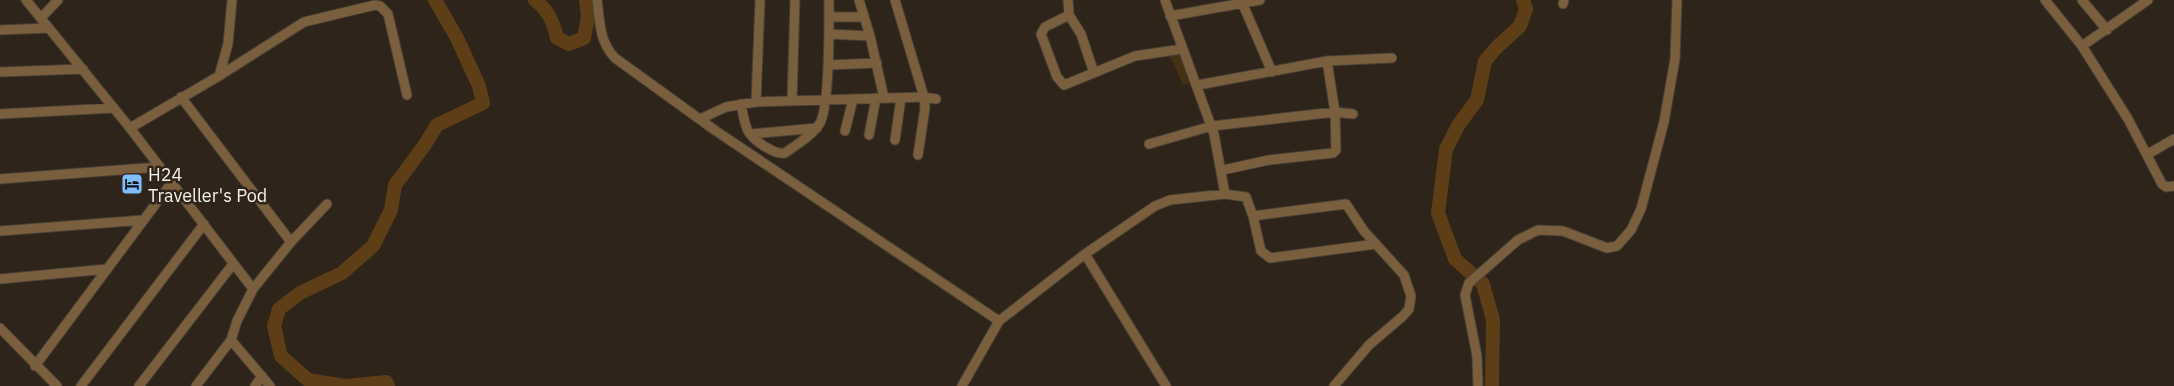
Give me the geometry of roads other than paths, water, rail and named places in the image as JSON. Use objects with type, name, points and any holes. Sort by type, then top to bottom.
[{"type":"street","points":[[26,0],[42,17],[130,128],[253,289]]},
{"type":"street","points":[[42,17],[58,0]]},
{"type":"street","points":[[220,76],[228,44],[232,0]]},
{"type":"street","points":[[598,0],[602,38],[606,48],[615,58],[700,119],[999,321]]},
{"type":"street","points":[[756,102],[760,0]]},
{"type":"street","points":[[792,101],[795,0]]},
{"type":"street","points":[[741,104],[745,123],[750,134],[773,151],[782,154],[817,128],[824,114],[828,65],[829,0]]},
{"type":"street","points":[[859,0],[877,63],[880,98],[869,135]]},
{"type":"street","points":[[895,0],[924,97],[925,108],[918,154]]},
{"type":"street","points":[[1068,0],[1069,15],[1081,34],[1094,73]]},
{"type":"street","points":[[1164,0],[1212,126],[1223,170],[1225,194]]},
{"type":"street","points":[[1170,16],[1241,1],[1260,0]]},
{"type":"street","points":[[1478,386],[1477,356],[1465,295],[1469,283],[1518,240],[1538,230],[1563,230],[1607,248],[1617,246],[1625,239],[1641,209],[1664,122],[1675,59],[1677,0]]},
{"type":"street","points":[[2045,0],[2082,46],[2148,154],[2162,184],[2166,187],[2174,186]]},
{"type":"street","points":[[2082,0],[2107,30]]},
{"type":"street","points":[[2082,46],[2148,0]]},
{"type":"street","points":[[1241,1],[1272,72]]},
{"type":"street","points":[[130,128],[220,76],[304,22],[375,4],[388,14],[407,95]]},
{"type":"street","points":[[1069,15],[1041,31],[1041,38],[1061,84],[1066,85],[1135,56],[1182,48]]},
{"type":"street","points":[[829,17],[864,17]]},
{"type":"street","points":[[0,30],[49,28]]},
{"type":"street","points":[[828,34],[870,36]]},
{"type":"street","points":[[1198,86],[1327,61],[1392,58]]},
{"type":"street","points":[[1223,170],[1269,160],[1333,153],[1336,150],[1335,112],[1327,61]]},
{"type":"street","points":[[828,65],[877,63]]},
{"type":"street","points":[[0,72],[83,69]]},
{"type":"street","points":[[181,97],[291,242]]},
{"type":"street","points":[[896,140],[901,98]]},
{"type":"street","points":[[700,119],[726,107],[756,102],[936,98]]},
{"type":"street","points":[[846,130],[853,99]]},
{"type":"street","points":[[0,114],[114,108]]},
{"type":"street","points":[[1149,144],[1212,126],[1335,112],[1353,114]]},
{"type":"street","points":[[750,134],[817,128]]},
{"type":"street","points":[[2148,154],[2174,139]]},
{"type":"street","points":[[0,179],[159,167]]},
{"type":"street","points":[[35,366],[172,182]]},
{"type":"street","points":[[962,386],[999,321],[1084,254],[1155,206],[1170,200],[1225,194],[1246,197],[1253,216],[1261,251],[1270,258],[1376,244]]},
{"type":"street","points":[[196,386],[231,340],[237,321],[253,289],[291,242],[326,204]]},
{"type":"street","points":[[1253,216],[1346,204],[1364,231],[1404,275],[1411,296],[1408,309],[1403,316],[1369,345],[1334,386]]},
{"type":"street","points":[[0,231],[143,220]]},
{"type":"street","points":[[81,386],[204,224]]},
{"type":"street","points":[[1084,254],[1166,386]]},
{"type":"street","points":[[139,386],[233,264]]},
{"type":"street","points":[[0,279],[108,269]]},
{"type":"street","points":[[0,328],[56,386]]},
{"type":"street","points":[[231,340],[270,386]]},
{"type":"street","points":[[255,386],[262,376]]},
{"type":"waterway","points":[[345,386],[308,380],[281,356],[274,326],[279,309],[300,293],[342,273],[373,246],[391,210],[395,185],[437,125],[483,103],[479,86],[457,38],[435,0]]},
{"type":"waterway","points":[[535,0],[550,17],[557,38],[569,44],[584,38],[588,17],[586,0]]},
{"type":"waterway","points":[[1492,386],[1493,320],[1483,284],[1455,259],[1438,213],[1446,149],[1459,124],[1477,100],[1485,61],[1520,26],[1526,9],[1523,0]]},
{"type":"waterway","points":[[347,386],[386,382],[388,386]]},
{"type":"place","name":"H24 Traveller's Pod","points":[[132,184]]}]
